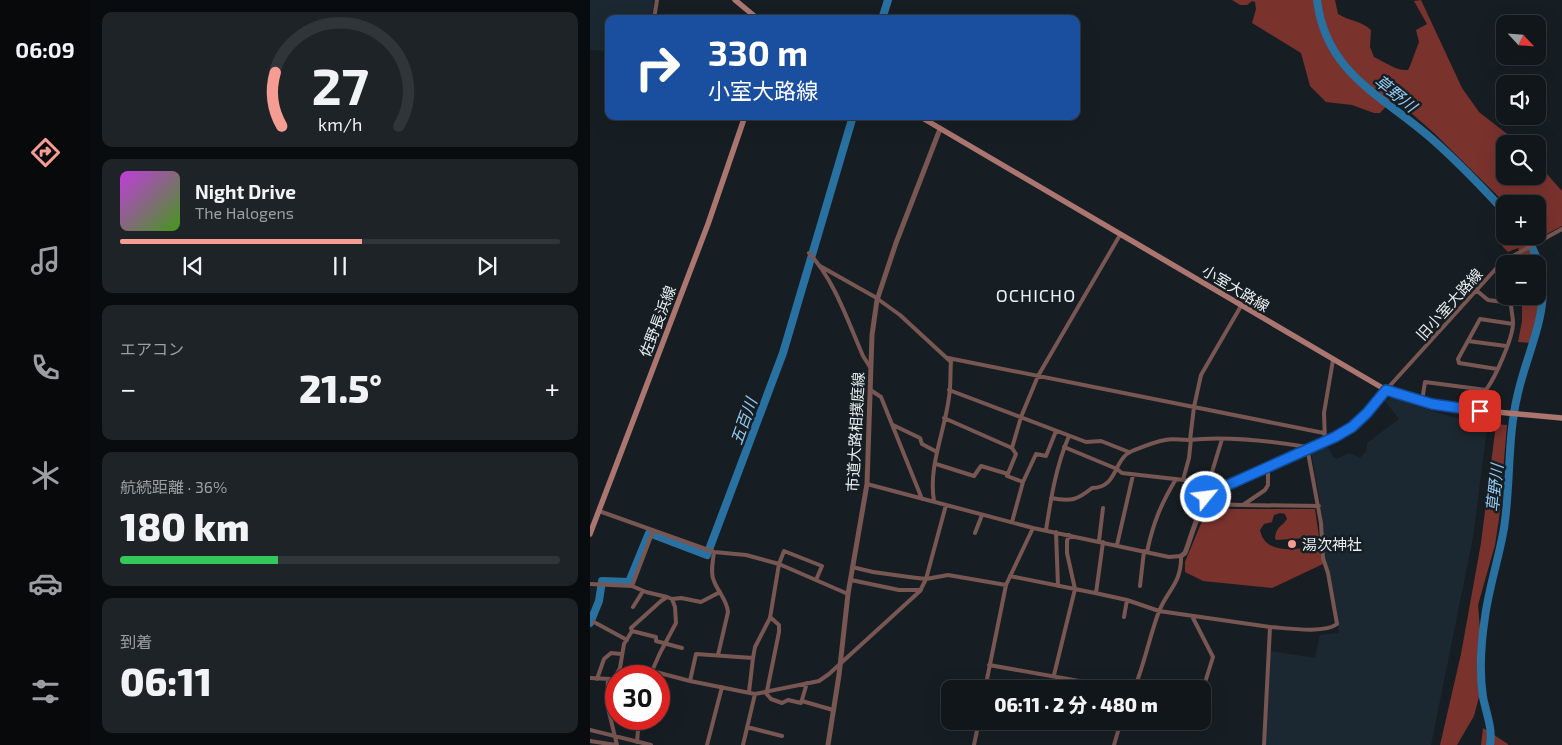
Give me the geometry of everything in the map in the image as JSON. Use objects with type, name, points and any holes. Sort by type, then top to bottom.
[{"type":"main road","points":[[735,0],[753,15]]},
{"type":"main road","name":"佐野長浜線","points":[[590,534],[708,224],[744,120]]},
{"type":"main road","name":"小室大路線","points":[[925,120],[1386,390],[1422,402],[1454,408],[1562,418]]},
{"type":"street","points":[[655,15],[657,0]]},
{"type":"street","name":"市道大路相撲庭線","points":[[828,745],[852,567],[867,484],[872,391],[872,335],[878,300],[896,243],[940,129]]},
{"type":"street","name":"旧小室大路線","points":[[1386,390],[1502,262],[1562,229]]},
{"type":"street","points":[[1012,448],[1021,417],[1038,376],[1120,235]]},
{"type":"street","points":[[809,253],[820,266],[832,286],[863,356],[871,368]]},
{"type":"street","points":[[820,266],[900,315],[951,362],[949,396],[937,452],[934,501]]},
{"type":"street","points":[[1422,402],[1425,382],[1486,390],[1493,380],[1511,337],[1513,324],[1510,303],[1488,300],[1476,290]]},
{"type":"street","points":[[1183,480],[1189,458],[1194,407],[1201,374],[1241,306]]},
{"type":"street","points":[[1496,369],[1460,363],[1458,359],[1480,319],[1513,324]]},
{"type":"street","points":[[1468,341],[1506,346]]},
{"type":"street","points":[[948,358],[1324,433]]},
{"type":"street","points":[[1325,441],[1324,413],[1333,360]]},
{"type":"street","points":[[949,390],[1086,442],[1101,441],[1129,452]]},
{"type":"street","points":[[1206,502],[1228,485],[1335,437],[1352,427],[1367,413],[1386,390]]},
{"type":"street","points":[[872,391],[882,397],[922,499]]},
{"type":"street","points":[[944,418],[1012,448],[1016,454],[1008,474]]},
{"type":"street","points":[[892,425],[920,438],[922,444],[937,452]]},
{"type":"street","points":[[1012,522],[1023,482],[1036,454],[1046,456],[1056,431]]},
{"type":"street","points":[[1046,530],[1053,484],[1069,436]]},
{"type":"street","points":[[867,484],[1033,528],[1169,557],[1181,556],[1185,553],[1206,502],[1209,482],[1222,439]]},
{"type":"street","points":[[1010,576],[1127,600],[1159,611],[1192,616],[1307,630],[1333,627],[1337,624],[1328,573],[1323,558],[1322,523],[1307,446],[1222,439],[1166,440],[1129,452],[1118,465],[1112,480],[1101,488],[1092,488],[1080,498],[1059,500],[1051,498]]},
{"type":"street","points":[[1064,447],[1117,468],[1122,473],[1228,485]]},
{"type":"street","points":[[936,464],[974,476],[981,466],[1008,474],[1007,476],[1023,482]]},
{"type":"street","points":[[1243,505],[1265,490],[1268,485],[1268,467]]},
{"type":"street","points":[[1117,545],[1132,475]]},
{"type":"street","points":[[1140,586],[1146,551],[1152,531],[1162,502],[1176,479]]},
{"type":"street","points":[[1206,502],[1243,505],[1319,506]]},
{"type":"street","points":[[670,676],[690,682],[755,694],[819,681],[911,601],[921,590],[926,579],[946,505]]},
{"type":"street","points":[[1096,593],[1103,508]]},
{"type":"street","points":[[599,511],[706,550],[746,555],[779,564],[848,594]]},
{"type":"street","points":[[975,533],[982,515]]},
{"type":"street","points":[[987,680],[1006,585],[1033,528]]},
{"type":"street","points":[[632,586],[652,531]]},
{"type":"street","points":[[1056,532],[1058,586]]},
{"type":"street","points":[[1054,676],[1074,589],[1068,553],[1067,541],[1069,535]]},
{"type":"street","points":[[713,552],[713,580],[727,605],[728,612],[718,655]]},
{"type":"street","points":[[749,692],[753,658],[770,617],[779,564],[784,552],[822,566],[816,580]]},
{"type":"street","points":[[1138,680],[1148,641],[1159,611],[1179,576],[1181,556]]},
{"type":"street","points":[[852,567],[873,572],[926,579],[948,575],[1006,585]]},
{"type":"street","points":[[851,580],[899,590],[921,590]]},
{"type":"street","points":[[590,584],[632,586],[672,600],[675,607],[676,623],[655,665]]},
{"type":"street","points":[[633,607],[643,591]]},
{"type":"street","points":[[672,600],[681,598],[701,602],[720,592]]},
{"type":"street","points":[[620,665],[621,654],[632,631],[631,628],[667,597]]},
{"type":"street","points":[[1124,617],[1127,600]]},
{"type":"street","points":[[1192,616],[1213,657],[1206,680]]},
{"type":"street","points":[[770,617],[778,625],[779,632],[766,691],[771,700],[782,703],[788,700],[801,703],[802,701],[833,710]]},
{"type":"street","points":[[594,622],[627,640]]},
{"type":"street","points":[[1264,745],[1270,627]]},
{"type":"street","points":[[632,631],[656,637],[656,641],[682,648]]},
{"type":"street","points":[[597,679],[604,659],[611,653],[621,654]]},
{"type":"street","points":[[690,682],[696,654],[753,658]]},
{"type":"street","points":[[990,665],[1076,680]]},
{"type":"street","points":[[590,678],[605,679]]},
{"type":"street","points":[[802,701],[807,683]]},
{"type":"street","points":[[706,745],[722,687]]},
{"type":"street","points":[[743,745],[755,694]]},
{"type":"street","points":[[747,728],[782,736]]},
{"type":"street","points":[[590,730],[651,745]]},
{"type":"street","points":[[590,741],[616,745],[614,730]]},
{"type":"street","points":[[637,742],[638,730]]},
{"type":"street","points":[[974,745],[976,730]]},
{"type":"street","points":[[1114,745],[1119,730]]},
{"type":"shaded area","points":[[590,0],[654,0],[652,15],[605,15],[605,51],[590,50]]},
{"type":"shaded area","points":[[1232,0],[1335,0],[1338,14],[1371,30],[1370,47],[1374,57],[1395,68],[1408,70],[1419,42],[1416,30],[1427,24],[1414,1],[1421,0],[1462,88],[1479,112],[1508,135],[1496,135],[1496,185],[1546,185],[1546,173],[1562,191],[1562,226],[1546,234],[1546,195],[1497,195],[1434,133],[1394,98],[1380,113],[1374,113],[1352,105],[1326,102],[1310,86],[1301,53],[1252,23],[1256,9],[1255,2],[1252,1],[1247,5],[1240,5]]},
{"type":"shaded area","points":[[1502,245],[1527,245],[1533,255],[1521,255],[1518,248],[1508,252]]},
{"type":"shaded area","points":[[1522,305],[1539,305],[1532,343],[1518,342],[1522,321]]},
{"type":"shaded area","points":[[1393,397],[1452,417],[1482,421],[1487,428],[1473,537],[1431,745],[1265,745],[1270,651],[1315,658],[1320,635],[1339,633],[1329,571],[1325,558],[1321,507],[1311,451],[1326,444],[1333,457],[1337,459],[1349,453],[1360,458],[1366,451],[1367,443],[1399,419],[1385,401]]},
{"type":"shaded area","points":[[1496,424],[1507,425],[1495,545],[1478,605],[1484,678],[1474,716],[1457,745],[1440,745],[1461,654],[1481,543]]},
{"type":"shaded area","points":[[1207,509],[1315,509],[1323,564],[1272,588],[1203,581],[1185,572],[1185,562]],"holes":[[[1285,514],[1287,519],[1277,531],[1276,540],[1305,538],[1306,548],[1278,548],[1266,542],[1262,537],[1260,530],[1264,524],[1272,522],[1274,515]]]},
{"type":"shaded area","points":[[1483,728],[1508,744],[1508,745],[1481,745]]},
{"type":"waterway","name":"五百川","points":[[883,15],[888,0]]},
{"type":"waterway","name":"草野川","points":[[1317,0],[1322,25],[1332,47],[1344,65],[1359,81],[1442,148],[1496,202]]},
{"type":"waterway","name":"五百川","points":[[590,623],[599,601],[602,581],[629,582],[649,533],[707,555],[783,353],[852,120]]},
{"type":"waterway","name":"草野川","points":[[1490,745],[1490,727],[1483,697],[1481,677],[1484,627],[1504,528],[1512,426],[1521,380],[1538,327],[1543,300],[1540,266],[1530,245]]},
{"type":"place","name":"湯次神社","points":[[1292,544]]},
{"type":"district","name":"OCHICHO","points":[[1036,295]]},
{"type":"route","points":[[1206,497],[1207,500],[1228,485],[1335,437],[1352,427],[1367,413],[1386,390],[1432,404],[1480,411]]}]
